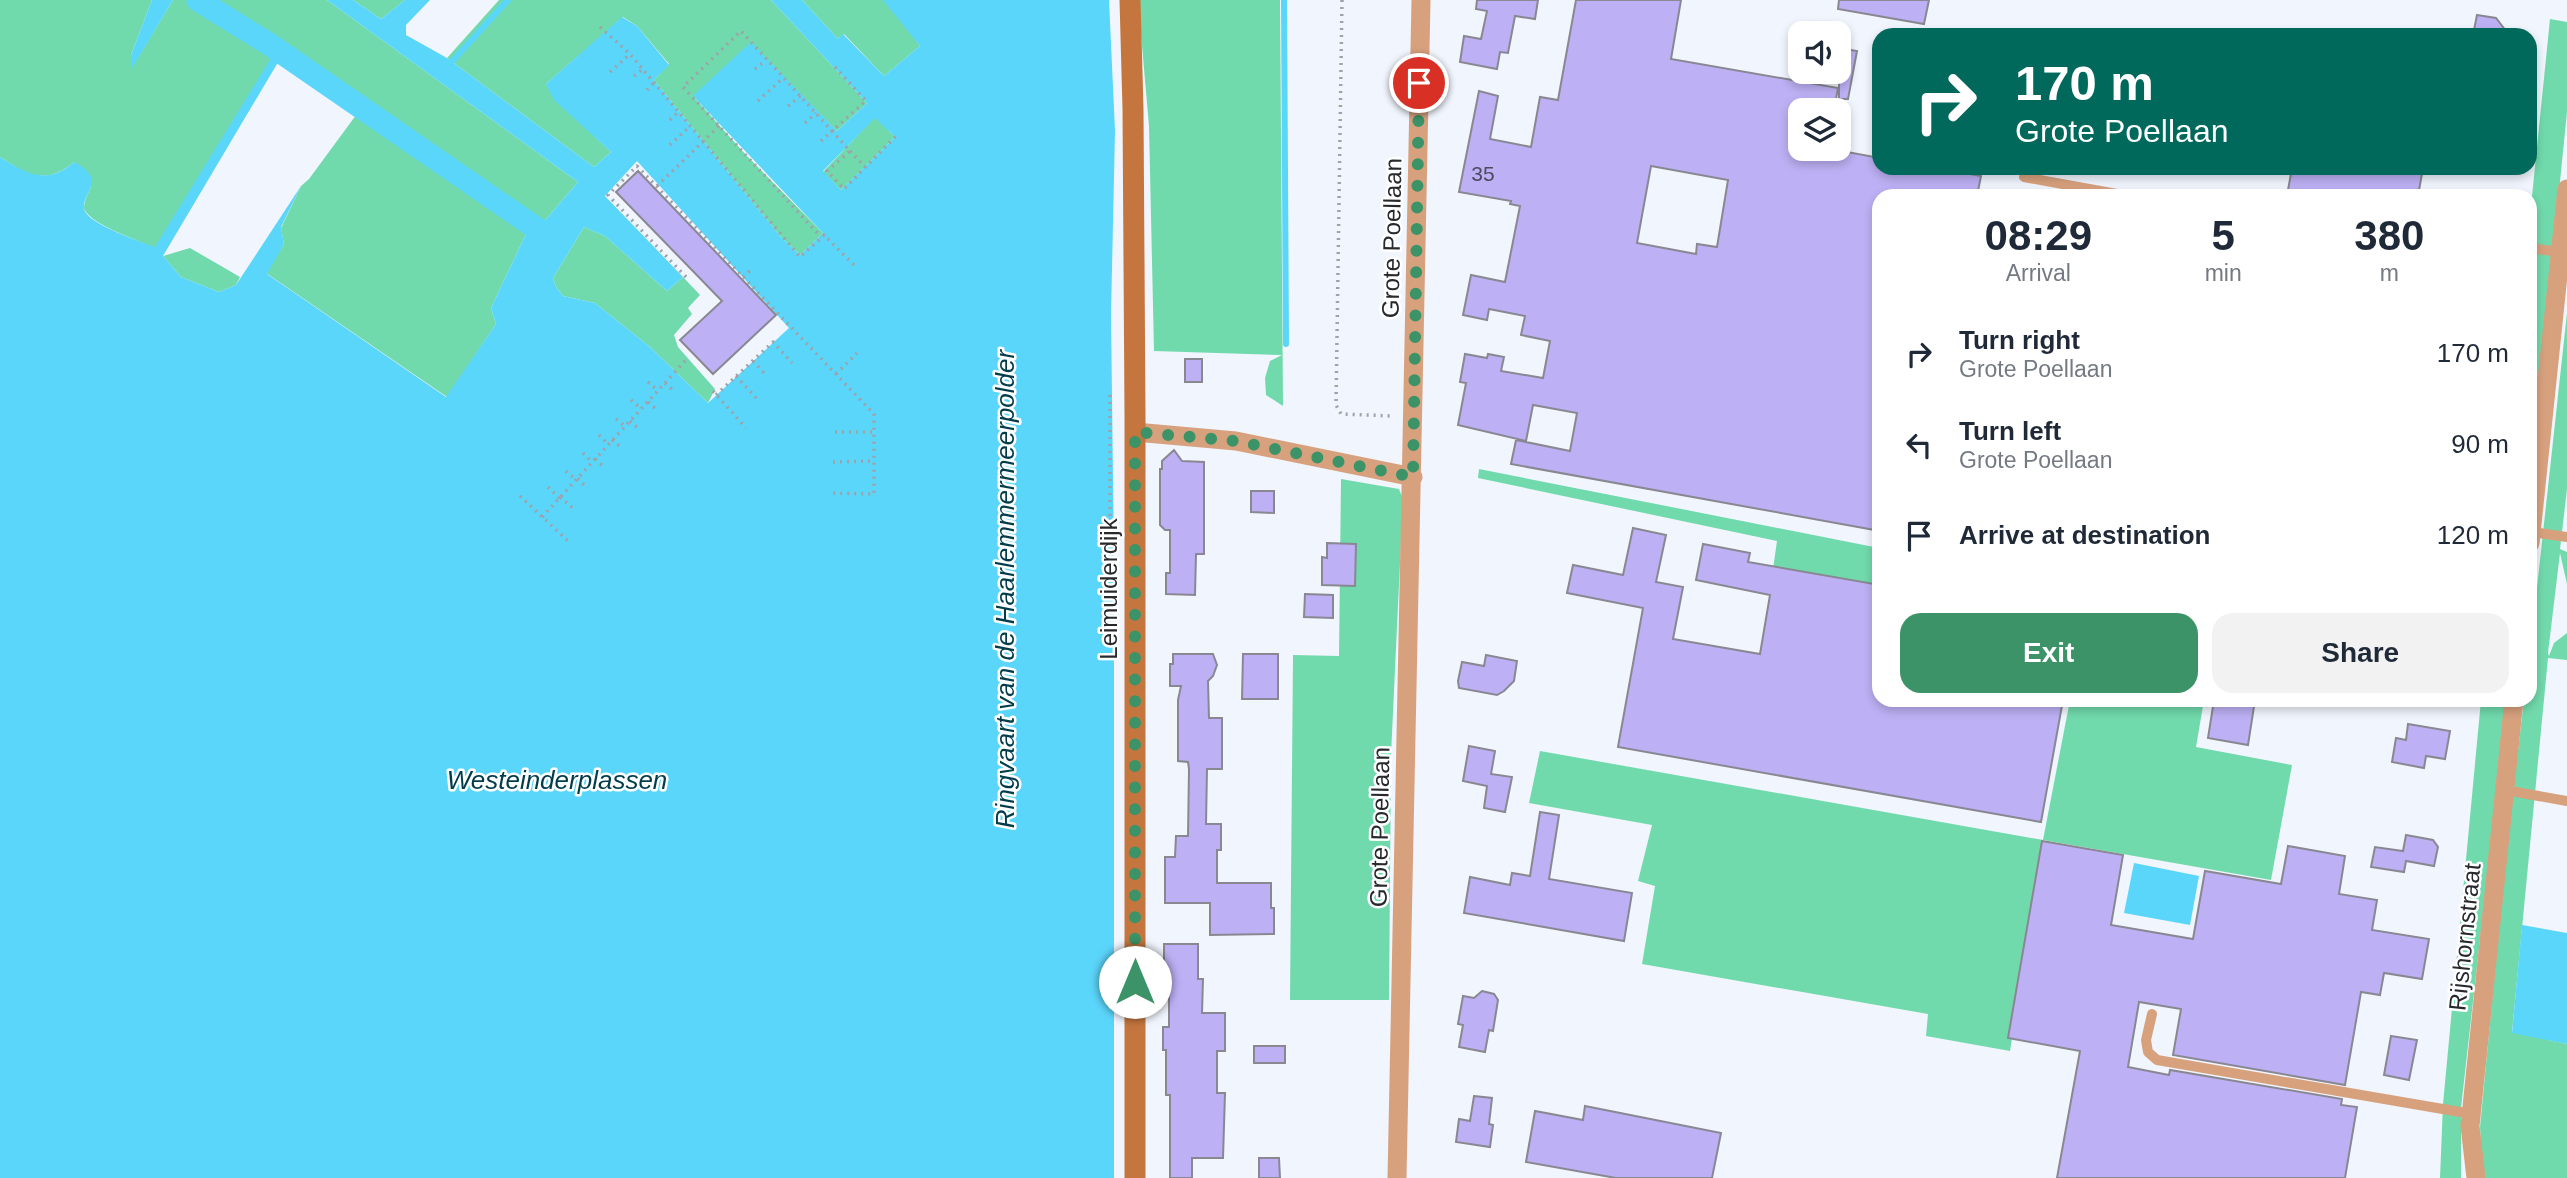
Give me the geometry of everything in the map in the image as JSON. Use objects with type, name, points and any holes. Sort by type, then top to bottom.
[{"type":"street","name":"Leimuiderdijk","points":[[1130,0],[1135,432],[1135,1178]]},
{"type":"street","name":"Grote Poellaan","points":[[1397,1178],[1421,0]]},
{"type":"street","points":[[2537,438],[2565,230],[2567,189]]},
{"type":"street","points":[[1135,432],[1236,441],[1413,477]]},
{"type":"street","name":"Rijshornstraat","points":[[2476,1178],[2470,1126],[2513,707]]},
{"type":"lane","points":[[2024,177],[2090,189]]},
{"type":"lane","points":[[2537,249],[2560,252]]},
{"type":"lane","points":[[2537,537],[2567,537]]},
{"type":"lane","points":[[2505,790],[2567,800]]},
{"type":"lane","points":[[2152,1014],[2146,1040],[2148,1052],[2157,1060],[2472,1114]]},
{"type":"path","points":[[1342,0],[1336,405],[1340,414],[1414,417]]},
{"type":"path","points":[[600,27],[630,54],[800,257],[824,235],[854,265]]},
{"type":"path","points":[[821,237],[683,87],[741,31],[865,167]]},
{"type":"path","points":[[610,72],[630,54]]},
{"type":"path","points":[[755,69],[767,59]]},
{"type":"path","points":[[821,141],[866,101],[835,67]]},
{"type":"path","points":[[634,76],[643,69]]},
{"type":"path","points":[[758,101],[783,78]]},
{"type":"path","points":[[647,90],[654,83]]},
{"type":"path","points":[[788,106],[800,96]]},
{"type":"path","points":[[670,120],[678,113]]},
{"type":"path","points":[[804,123],[816,113]]},
{"type":"path","points":[[670,145],[690,126]]},
{"type":"path","points":[[657,186],[719,126]]},
{"type":"path","points":[[850,152],[827,171],[844,189],[896,136]]},
{"type":"path","points":[[686,277],[608,195],[637,166],[874,414],[874,494],[833,493]]},
{"type":"path","points":[[688,218],[694,212]]},
{"type":"path","points":[[743,276],[751,270]]},
{"type":"path","points":[[746,428],[714,393],[773,342],[792,363]]},
{"type":"path","points":[[836,374],[857,353]]},
{"type":"path","points":[[542,517],[686,360]]},
{"type":"path","points":[[753,360],[764,373]]},
{"type":"path","points":[[736,376],[759,401]]},
{"type":"path","points":[[649,382],[657,391]]},
{"type":"path","points":[[665,382],[674,391]]},
{"type":"path","points":[[1110,391],[1110,537]]},
{"type":"path","points":[[631,400],[641,409]]},
{"type":"path","points":[[648,401],[657,410]]},
{"type":"path","points":[[616,419],[625,426]]},
{"type":"path","points":[[630,421],[639,429]]},
{"type":"path","points":[[835,432],[874,432]]},
{"type":"path","points":[[599,435],[608,444]]},
{"type":"path","points":[[612,440],[622,448]]},
{"type":"path","points":[[583,453],[604,467]]},
{"type":"path","points":[[832,462],[874,461]]},
{"type":"path","points":[[566,471],[586,486]]},
{"type":"path","points":[[548,487],[575,510]]},
{"type":"path","points":[[520,496],[568,541]]},
{"type":"green space","points":[[0,0],[152,0],[131,55],[131,69],[173,0],[327,0],[578,182],[542,224],[525,215],[526,234],[491,308],[496,324],[447,397],[266,273],[284,244],[281,228],[301,186],[362,107],[289,55],[277,64],[273,56],[155,248],[103,225],[87,213],[84,205],[91,186],[74,162],[55,174],[46,176],[28,173],[0,157]]},
{"type":"green space","points":[[353,0],[405,0],[381,19]]},
{"type":"green space","points":[[499,0],[771,0],[867,103],[837,131],[822,117],[693,96],[747,156],[823,233],[800,255],[780,236],[654,80],[669,64],[637,26],[623,17],[546,84],[579,122],[611,152],[594,167],[447,58]]},
{"type":"green space","points":[[802,0],[886,0],[920,46],[884,76],[844,34],[838,39]]},
{"type":"green space","points":[[1138,0],[1280,0],[1283,406],[1266,395],[1265,378],[1270,361],[1282,355],[1154,351],[1149,126]]},
{"type":"green space","points":[[2550,19],[2567,22],[2567,112],[2537,410],[2537,189],[2533,189],[2534,175],[2537,175],[2537,147]]},
{"type":"green space","points":[[875,117],[895,137],[841,190],[823,172]]},
{"type":"green space","points":[[584,227],[605,236],[667,291],[683,277],[700,295],[688,308],[692,314],[674,335],[678,347],[715,389],[708,403],[650,347],[595,303],[563,296],[556,287],[553,278]]},
{"type":"green space","points":[[190,248],[240,277],[236,285],[219,292],[181,277],[163,256]]},
{"type":"green space","points":[[2567,313],[2567,489],[2560,549],[2567,552],[2567,584],[2560,553],[2548,653],[2549,656],[2554,643],[2567,633],[2567,660],[2548,658],[2512,1032],[2567,1044],[2567,1178],[2483,1178],[2480,1127],[2508,835],[2523,707],[2537,707],[2537,588]]},
{"type":"green space","points":[[1479,469],[1872,547],[1872,586],[1773,569],[1777,541],[1478,478]]},
{"type":"green space","points":[[1341,479],[1399,489],[1403,499],[1391,755],[1389,1000],[1290,1000],[1293,655],[1339,656]]},
{"type":"green space","points":[[2069,707],[2203,707],[2196,747],[2292,765],[2271,880],[2043,840]]},
{"type":"green space","points":[[2480,707],[2506,707],[2461,1108],[2461,1178],[2440,1178],[2443,1104]]},
{"type":"green space","points":[[1540,751],[2043,840],[2010,1051],[1926,1036],[1928,1014],[1642,964],[1655,886],[1638,881],[1652,825],[1529,803]]},
{"type":"water","points":[[152,0],[173,0],[131,70],[131,55]]},
{"type":"water","name":"Westeinderplassen","points":[[327,0],[353,0],[381,19],[405,0],[430,0],[406,25],[406,35],[447,58],[594,167],[611,152],[554,100],[546,84],[622,17],[637,26],[669,65],[654,80],[780,236],[800,255],[823,233],[693,96],[751,42],[837,131],[867,103],[771,0],[802,0],[838,39],[843,34],[884,76],[920,46],[883,0],[1109,0],[1115,131],[1111,314],[1114,562],[1114,1178],[0,1178],[0,157],[37,175],[55,174],[74,162],[85,169],[92,182],[85,201],[86,213],[107,228],[155,247],[273,55],[277,64],[163,256],[181,277],[219,292],[236,285],[301,186],[281,227],[284,244],[267,274],[446,397],[496,324],[491,308],[526,234],[525,214],[542,224],[578,182]],"holes":[[[875,118],[895,137],[841,190],[823,171]],[[637,161],[789,328],[708,403],[650,347],[595,303],[563,296],[553,278],[584,227],[605,236],[667,291],[683,277],[605,196]]]},
{"type":"water","points":[[2134,863],[2199,876],[2190,925],[2124,913]]},
{"type":"water","points":[[2522,925],[2567,933],[2567,1044],[2512,1033]]},
{"type":"building","points":[[1477,0],[1538,0],[1535,19],[1515,16],[1508,53],[1500,52],[1497,69],[1460,62],[1464,36],[1481,39],[1487,11],[1476,9]]},
{"type":"building","points":[[1576,0],[1681,0],[1671,59],[1788,79],[1788,84],[1815,84],[1838,88],[1836,98],[1788,98],[1788,161],[1851,161],[1851,153],[1872,157],[1872,175],[1981,176],[1978,189],[1872,189],[1872,530],[1511,464],[1516,440],[1570,451],[1577,413],[1533,405],[1526,441],[1458,425],[1466,383],[1460,382],[1465,354],[1487,358],[1488,354],[1504,357],[1501,371],[1543,378],[1550,341],[1521,335],[1525,316],[1489,309],[1487,320],[1463,315],[1471,275],[1505,282],[1520,206],[1510,204],[1511,201],[1459,192],[1479,91],[1498,96],[1490,139],[1531,147],[1540,97],[1558,100]],"holes":[[[1651,166],[1728,180],[1717,247],[1697,244],[1696,254],[1637,243]]]},
{"type":"building","points":[[1839,0],[1929,0],[1924,24],[1838,9]]},
{"type":"building","points":[[2477,15],[2496,18],[2504,28],[2474,28]]},
{"type":"building","points":[[1851,50],[1857,51],[1851,83]]},
{"type":"building","points":[[1839,84],[1851,84],[1848,98],[1839,98]]},
{"type":"building","points":[[638,171],[776,315],[713,374],[680,340],[722,301],[616,192]]},
{"type":"building","points":[[2291,175],[2422,175],[2419,189],[2288,189]]},
{"type":"building","points":[[1185,359],[1202,359],[1202,382],[1185,382]]},
{"type":"building","points":[[1174,450],[1182,461],[1204,462],[1204,554],[1196,554],[1195,595],[1166,594],[1166,573],[1170,573],[1170,530],[1165,530],[1160,525],[1160,469],[1162,461]]},
{"type":"building","points":[[1251,491],[1274,491],[1274,513],[1251,512]]},
{"type":"building","points":[[1633,528],[1666,535],[1656,582],[1683,587],[1673,639],[1760,654],[1770,595],[1696,580],[1703,544],[1750,553],[1748,562],[1872,584],[1872,707],[2062,707],[2041,822],[1618,747],[1643,608],[1567,593],[1573,565],[1623,575]]},
{"type":"building","points":[[1327,543],[1356,544],[1355,586],[1322,585],[1322,557],[1327,558]]},
{"type":"building","points":[[1305,594],[1333,595],[1333,618],[1304,617]]},
{"type":"building","points":[[1173,654],[1213,654],[1217,665],[1208,681],[1209,718],[1222,718],[1222,769],[1207,769],[1206,824],[1221,824],[1221,850],[1217,850],[1217,883],[1271,883],[1274,934],[1210,935],[1210,903],[1165,903],[1165,857],[1175,857],[1176,836],[1188,836],[1189,769],[1188,762],[1178,761],[1178,700],[1181,686],[1170,686]]},
{"type":"building","points":[[1243,654],[1278,654],[1278,699],[1242,699]]},
{"type":"building","points":[[1486,655],[1517,661],[1514,681],[1497,695],[1459,688],[1462,662],[1484,666]]},
{"type":"building","points":[[2213,707],[2254,707],[2248,745],[2208,738]]},
{"type":"building","points":[[2408,724],[2450,731],[2445,759],[2426,756],[2424,768],[2392,762],[2396,738],[2406,740]]},
{"type":"building","points":[[1469,746],[1495,751],[1491,774],[1512,777],[1505,812],[1484,808],[1487,786],[1463,781]]},
{"type":"building","points":[[1540,812],[1559,815],[1549,879],[1632,893],[1624,941],[1464,913],[1470,877],[1510,885],[1512,873],[1530,876]]},
{"type":"building","points":[[2406,835],[2433,840],[2438,847],[2434,866],[2406,861],[2404,872],[2371,867],[2375,847],[2403,851]]},
{"type":"building","points":[[2042,841],[2123,855],[2111,925],[2193,939],[2205,871],[2281,884],[2288,846],[2345,856],[2339,894],[2377,900],[2372,930],[2429,939],[2422,979],[2384,973],[2380,995],[2361,992],[2345,1085],[2173,1055],[2181,1009],[2139,1002],[2128,1067],[2169,1075],[2170,1070],[2342,1099],[2341,1105],[2357,1107],[2345,1178],[2057,1178],[2080,1051],[2008,1038]]},
{"type":"building","points":[[1164,944],[1198,944],[1198,979],[1203,979],[1202,1013],[1225,1013],[1225,1051],[1217,1051],[1217,1093],[1225,1093],[1223,1158],[1192,1158],[1192,1178],[1170,1178],[1170,1095],[1166,1095],[1166,1050],[1163,1050],[1163,1027],[1169,1027],[1169,979],[1164,979]]},
{"type":"building","points":[[1482,991],[1494,994],[1498,1000],[1493,1031],[1489,1030],[1485,1052],[1459,1047],[1463,1025],[1458,1024],[1463,996],[1474,998]]},
{"type":"building","points":[[2391,1036],[2417,1040],[2409,1080],[2384,1075]]},
{"type":"building","points":[[1254,1046],[1285,1046],[1285,1063],[1254,1063]]},
{"type":"building","points":[[1474,1096],[1492,1098],[1489,1124],[1493,1125],[1490,1147],[1456,1142],[1459,1119],[1470,1121]]},
{"type":"building","points":[[1585,1106],[1721,1133],[1712,1178],[1616,1178],[1526,1162],[1535,1111],[1583,1120]]},
{"type":"building","points":[[1259,1158],[1279,1158],[1280,1178],[1259,1178]]},
{"type":"waterway","points":[[198,0],[269,44],[549,237]]},
{"type":"waterway","points":[[448,66],[508,0]]},
{"type":"waterway","points":[[1284,0],[1286,344]]},
{"type":"route","points":[[1135,982],[1135,432],[1236,441],[1413,477],[1419,83]]},
{"type":"water label","name":"Ringvaart van de Haarlemmermeerpolder","points":[[1005,589]]}]
